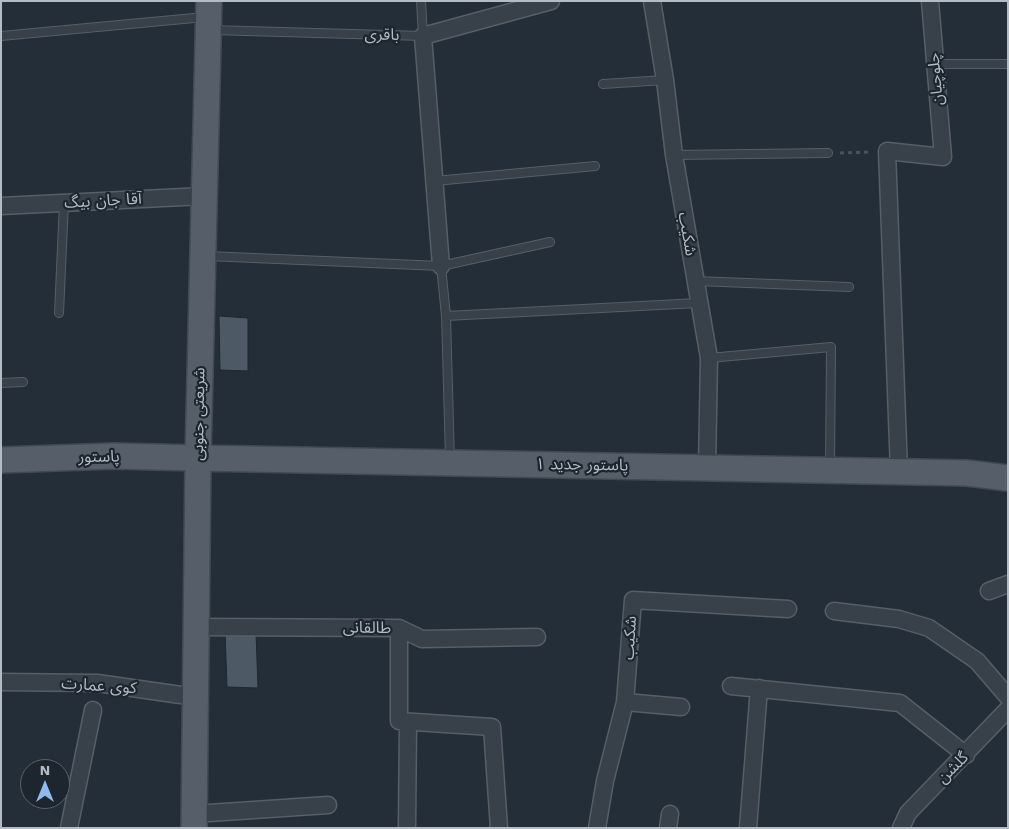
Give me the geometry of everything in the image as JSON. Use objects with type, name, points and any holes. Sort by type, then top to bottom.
[{"type":"main road","name":"شریعتی جنوبی","points":[[194,821],[198,458],[209,16]]},
{"type":"main road","name":"پاستور","points":[[1,460],[114,456],[198,458]]},
{"type":"main road","name":"پاستور جدید ۱","points":[[198,458],[898,471],[967,473],[1008,478]]},
{"type":"main road","name":"پاستور جدید ۱","points":[[967,473],[1008,468]]},
{"type":"street","name":"باقری","points":[[423,36],[551,1]]},
{"type":"street","name":"شکیب","points":[[652,1],[665,80],[674,155],[709,358],[707,468]]},
{"type":"street","name":"چلوچیان","points":[[887,151],[943,157],[930,1]]},
{"type":"street","points":[[423,36],[441,266]]},
{"type":"street","points":[[887,151],[898,471]]},
{"type":"street","name":"آقا جان بیگ","points":[[1,206],[204,196]]},
{"type":"street","points":[[989,591],[1008,584]]},
{"type":"street","name":"شکیب","points":[[597,828],[605,781],[625,702],[633,600],[788,609]]},
{"type":"street","points":[[834,611],[898,619],[929,628],[978,661],[1008,697]]},
{"type":"street","name":"طالقانی","points":[[196,627],[398,628],[422,639],[537,637]]},
{"type":"street","points":[[398,628],[398,721],[492,727],[499,828]]},
{"type":"street","name":"کوی عمارت","points":[[1,682],[97,683],[196,697]]},
{"type":"street","points":[[730,686],[900,703],[966,755]]},
{"type":"street","points":[[748,828],[759,688]]},
{"type":"street","points":[[625,702],[682,707]]},
{"type":"street","name":"گلشن","points":[[901,828],[908,813],[966,755],[1008,709]]},
{"type":"street","points":[[70,828],[93,710]]},
{"type":"street","points":[[408,722],[408,828]]},
{"type":"street","points":[[194,821],[328,804]]},
{"type":"lane","points":[[420,1],[423,36]]},
{"type":"lane","name":"باقری","points":[[1,36],[209,16],[423,36]]},
{"type":"lane","points":[[935,64],[1008,64]]},
{"type":"lane","points":[[603,84],[665,80]]},
{"type":"lane","points":[[674,155],[828,153]]},
{"type":"lane","points":[[435,181],[595,166]]},
{"type":"lane","points":[[59,313],[64,203]]},
{"type":"lane","points":[[203,256],[441,266],[550,242]]},
{"type":"lane","points":[[441,266],[446,316],[450,463]]},
{"type":"lane","points":[[696,281],[850,287]]},
{"type":"lane","points":[[446,316],[699,303]]},
{"type":"lane","points":[[709,358],[831,347],[830,470]]},
{"type":"lane","points":[[1,383],[23,382]]},
{"type":"path","points":[[828,153],[887,151]]},
{"type":"building","points":[[219,316],[248,318],[248,371],[220,370]]},
{"type":"building","points":[[225,632],[256,632],[258,688],[227,687]]}]
